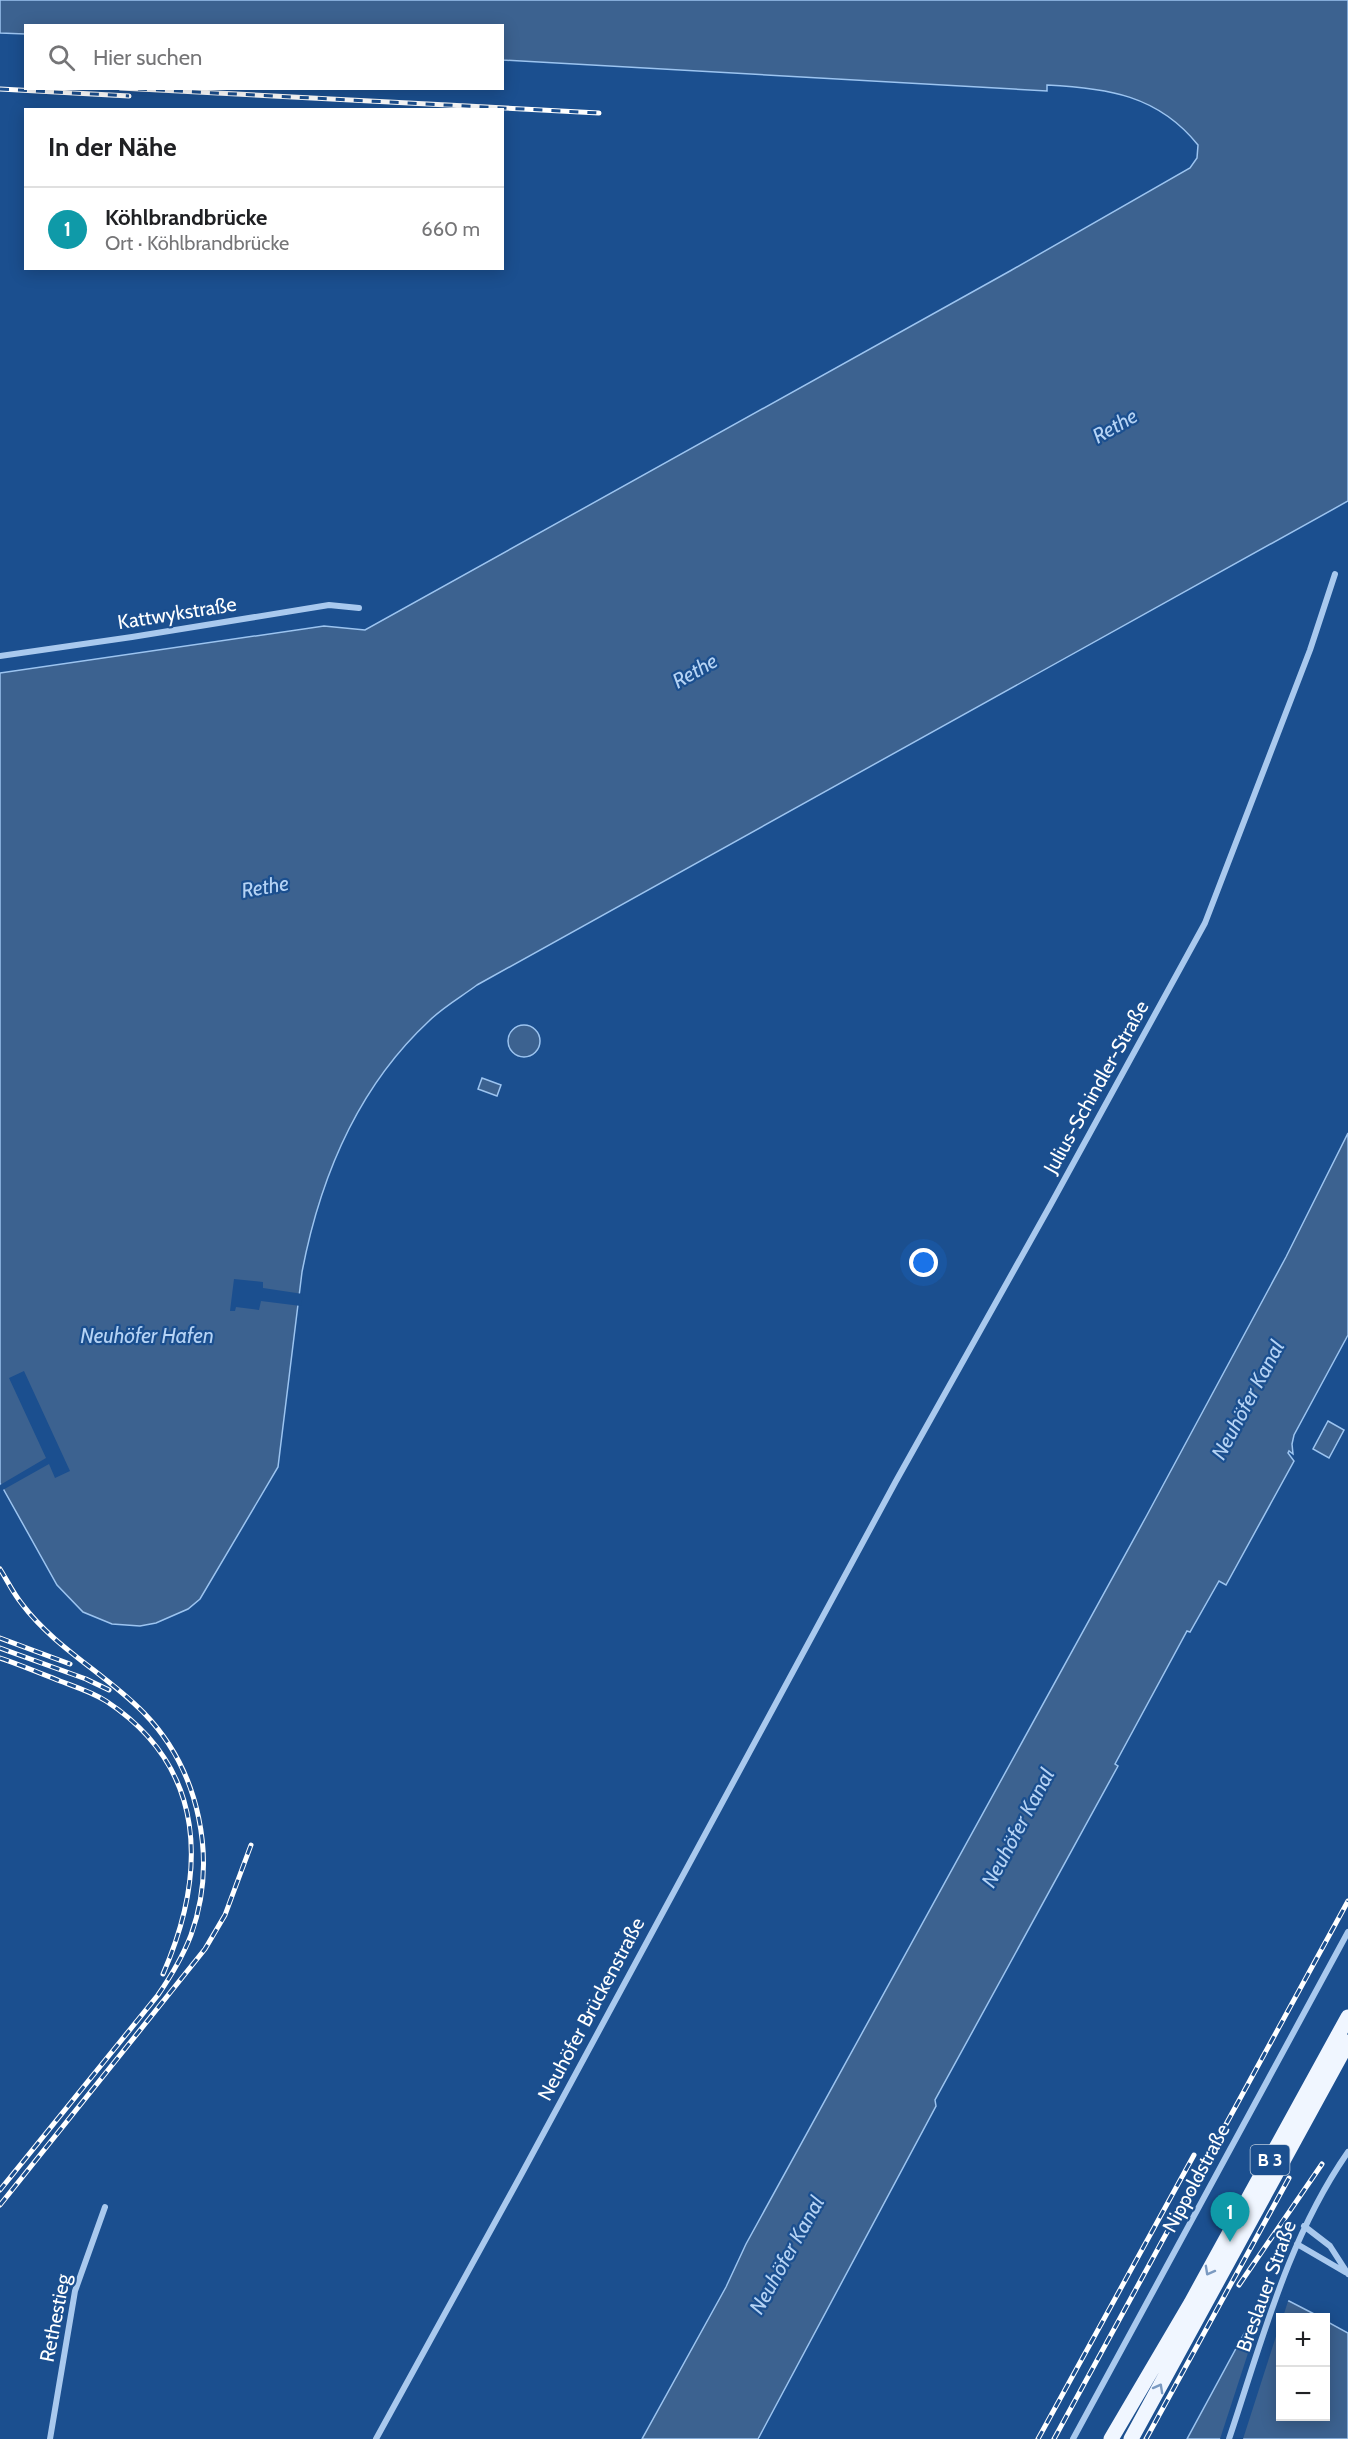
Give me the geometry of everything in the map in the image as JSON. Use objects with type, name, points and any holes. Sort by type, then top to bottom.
[{"type":"main road","name":"B 3","points":[[1111,2439],[1191,2303],[1348,2017]]},
{"type":"main road","name":"B 3","points":[[1131,2439],[1348,2042]]},
{"type":"street","name":"Julius-Schindler-Straße","points":[[835,1593],[1205,923],[1310,650],[1335,574]]},
{"type":"street","name":"Kattwykstraße","points":[[0,656],[329,606],[359,608]]},
{"type":"street","name":"Neuhöfer Brückenstraße","points":[[376,2439],[835,1593]]},
{"type":"street","name":"Nippoldstraße","points":[[1073,2439],[1348,1932]]},
{"type":"street","name":"Breslauer Straße","points":[[1229,2439],[1297,2244],[1322,2193],[1348,2152]]},
{"type":"street","name":"Rethestieg","points":[[50,2439],[75,2291],[105,2207]]},
{"type":"street","points":[[1305,2226],[1330,2246],[1348,2274]]},
{"type":"street","points":[[1297,2244],[1348,2274]]},
{"type":"water","points":[[0,0],[1348,0],[1348,501],[477,985],[434,1016],[404,1047],[362,1105],[331,1169],[319,1202],[302,1272],[278,1467],[200,1599],[188,1609],[156,1623],[140,1626],[112,1624],[83,1612],[57,1585],[0,1483],[0,673],[324,626],[365,630],[1010,271],[1190,168],[1197,158],[1198,145],[1166,115],[1130,97],[1111,92],[1069,86],[1047,85],[1047,91],[504,60],[504,24],[24,24],[24,34],[0,33]]},
{"type":"water","points":[[524,1025],[535,1030],[540,1041],[535,1052],[524,1057],[513,1052],[508,1041],[513,1030]]},
{"type":"water","points":[[482,1078],[501,1085],[497,1096],[478,1089]]},
{"type":"water","name":"Neuhöfer Kanal","points":[[1348,1133],[1348,1335],[1294,1435],[1293,1454],[1289,1451],[1288,1453],[1294,1461],[1226,1585],[1219,1581],[1190,1632],[1187,1631],[1115,1764],[1118,1766],[935,2100],[936,2106],[758,2439],[642,2439],[726,2287],[746,2244],[1147,1515],[1286,1257]]},
{"type":"water","points":[[1328,1421],[1344,1430],[1329,1458],[1313,1449]]},
{"type":"water","points":[[1272,2299],[1289,2301],[1312,2313],[1276,2313],[1276,2421],[1330,2421],[1330,2323],[1348,2333],[1348,2439],[1187,2439],[1259,2306]]},
{"type":"pier","points":[[234,1279],[263,1282],[263,1288],[303,1294],[301,1306],[261,1301],[259,1310],[236,1307],[235,1311],[230,1311]]},
{"type":"pier","points":[[24,1371],[70,1471],[55,1478],[49,1464],[1,1491],[0,1485],[46,1458],[9,1378]]},
{"type":"pier","points":[[1271,2296],[1289,2298],[1284,2313],[1276,2313],[1276,2336],[1243,2439],[1220,2439],[1266,2298]]},
{"type":"railway","points":[[0,89],[129,96]]},
{"type":"railway","points":[[158,90],[503,108]]},
{"type":"railway","points":[[504,108],[599,113]]},
{"type":"railway","points":[[0,1569],[19,1600],[35,1620],[65,1648],[129,1699],[163,1736],[179,1762],[191,1789],[199,1818],[203,1847],[203,1877],[199,1906],[191,1935],[163,1988],[0,2190]]},
{"type":"railway","points":[[0,1638],[70,1664]]},
{"type":"railway","points":[[0,1648],[86,1679],[109,1690]]},
{"type":"railway","points":[[0,1658],[84,1690],[106,1701],[140,1728],[164,1758],[180,1790],[189,1825],[191,1861],[187,1898],[177,1936],[163,1974]]},
{"type":"railway","points":[[0,2205],[205,1949],[225,1915],[251,1845]]},
{"type":"railway","points":[[1054,2439],[1348,1901]]},
{"type":"railway","points":[[1038,2439],[1194,2155]]},
{"type":"railway","points":[[1239,2285],[1322,2164]]},
{"type":"railway","points":[[1146,2439],[1289,2178]]},
{"type":"place","name":"Köhlbrandbrücke","points":[[1230,2242]]},
{"type":"water label","name":"Rethe","points":[[1115,426]]},
{"type":"water label","name":"Rethe","points":[[695,671]]},
{"type":"water label","name":"Rethe","points":[[265,887]]},
{"type":"water label","name":"Neuhöfer Hafen","points":[[147,1336]]}]
